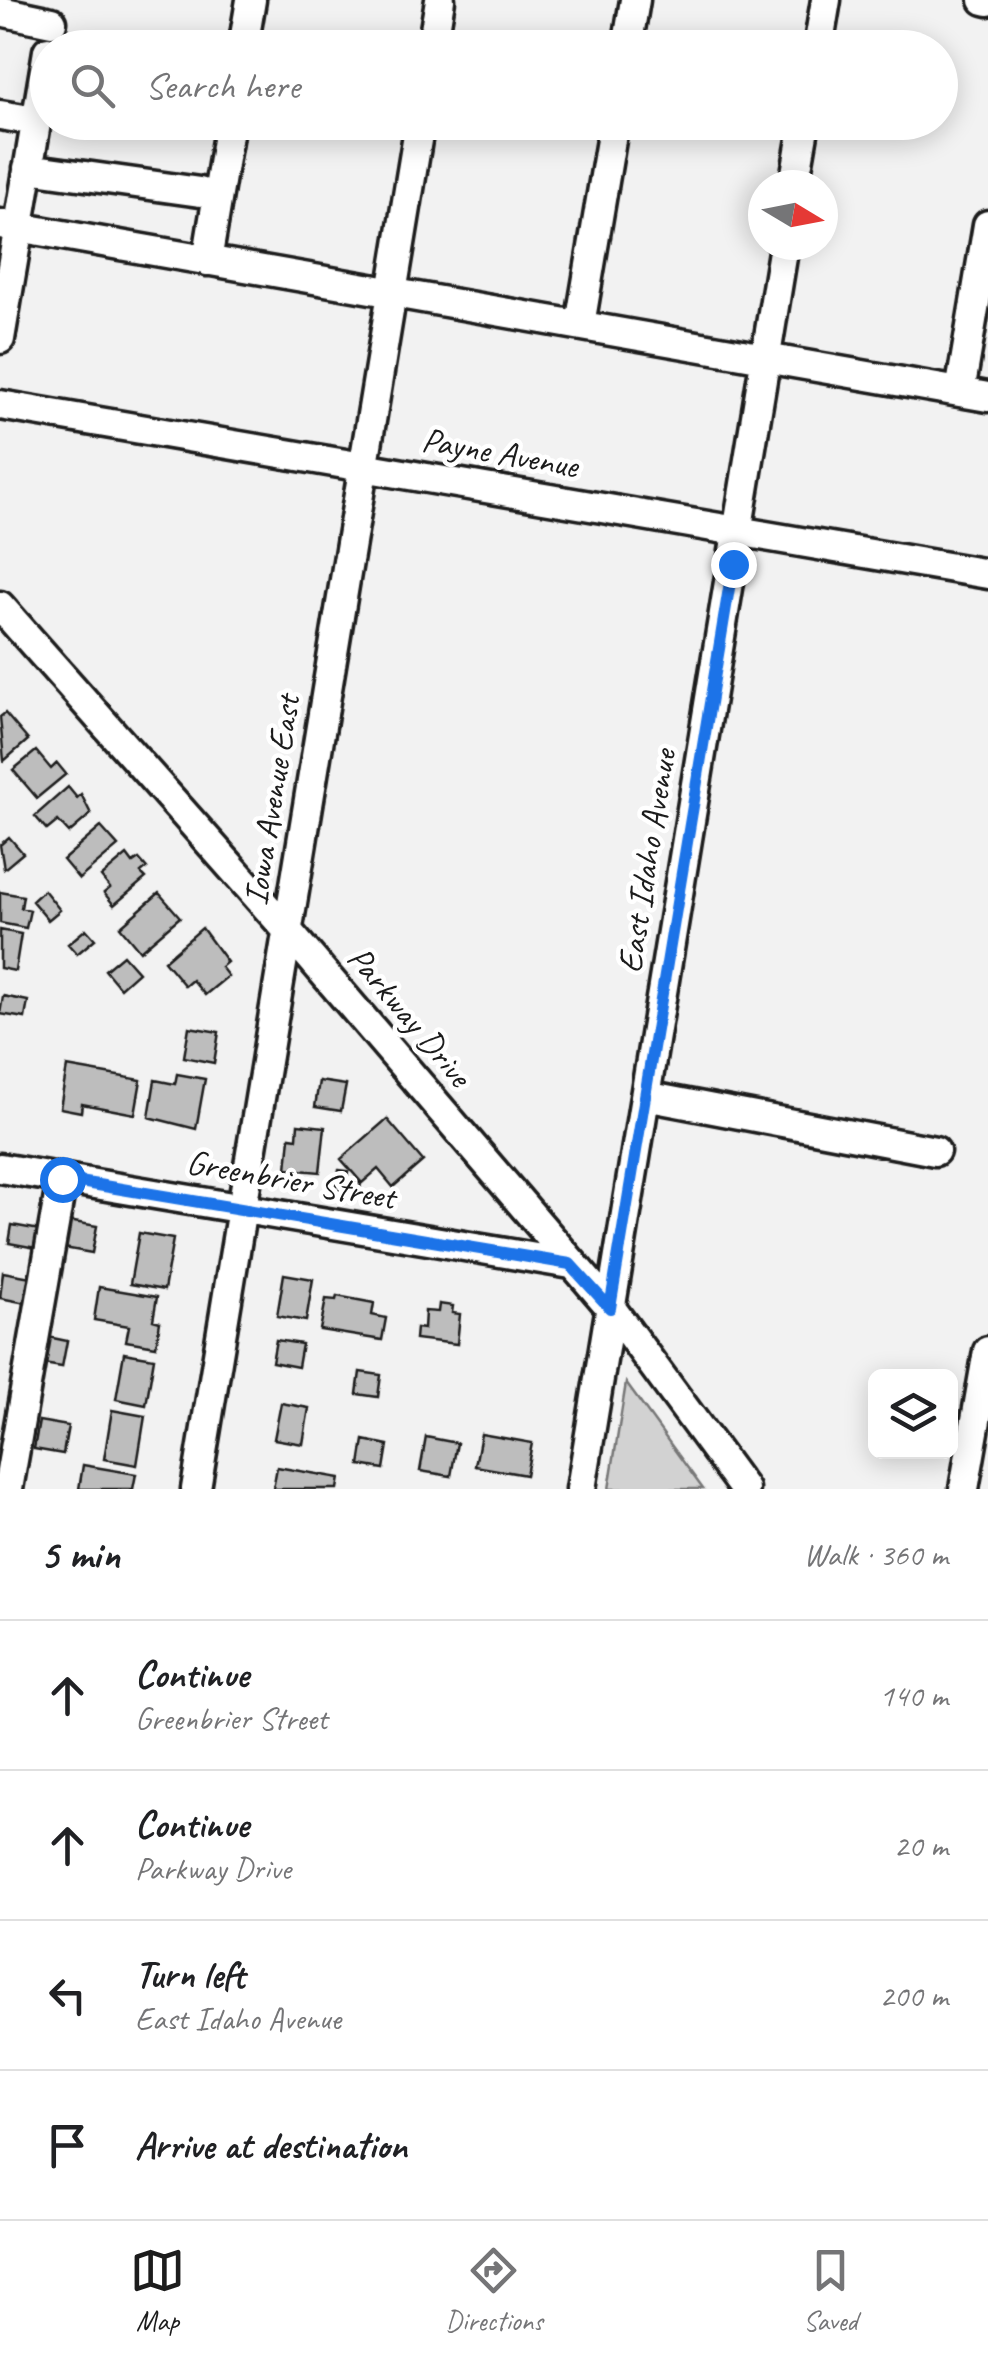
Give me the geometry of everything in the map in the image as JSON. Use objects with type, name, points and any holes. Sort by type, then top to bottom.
[{"type":"street","points":[[246,30],[250,0]]},
{"type":"street","points":[[435,30],[440,0]]},
{"type":"street","points":[[630,30],[635,0]]},
{"type":"street","points":[[821,30],[826,0]]},
{"type":"street","points":[[0,11],[51,30]]},
{"type":"street","points":[[0,115],[30,119]]},
{"type":"street","points":[[0,339],[9,226],[33,140]]},
{"type":"street","points":[[207,261],[227,140]]},
{"type":"street","name":"Iowa Avenue East","points":[[196,1489],[417,140]]},
{"type":"street","points":[[580,325],[611,140]]},
{"type":"street","points":[[797,170],[802,140]]},
{"type":"street","points":[[28,168],[200,192]]},
{"type":"street","points":[[9,226],[974,394],[988,226]]},
{"type":"street","name":"East Idaho Avenue","points":[[581,1489],[781,260]]},
{"type":"street","name":"Payne Avenue","points":[[0,405],[988,574]]},
{"type":"street","name":"Parkway Drive","points":[[0,606],[288,930],[610,1308],[744,1489]]},
{"type":"street","points":[[646,1096],[934,1150]]},
{"type":"street","name":"Greenbrier Street","points":[[0,1168],[570,1264]]},
{"type":"street","points":[[8,1489],[62,1179]]},
{"type":"street","points":[[964,1489],[988,1351]]},
{"type":"shaded area","points":[[626,1383],[703,1489],[609,1489]]},
{"type":"building","points":[[5,713],[28,740],[4,761],[0,717]]},
{"type":"building","points":[[36,751],[51,769],[57,763],[66,774],[37,798],[13,770]]},
{"type":"building","points":[[68,787],[77,798],[81,794],[91,814],[69,833],[58,821],[47,830],[35,816]]},
{"type":"building","points":[[101,827],[118,846],[79,879],[63,860]]},
{"type":"building","points":[[9,837],[23,853],[4,869],[0,845]]},
{"type":"building","points":[[127,855],[133,863],[139,859],[147,868],[141,873],[146,878],[114,905],[104,893],[110,888],[101,877]]},
{"type":"building","points":[[44,890],[60,910],[48,920],[32,901]]},
{"type":"building","points":[[0,892],[23,896],[21,908],[30,910],[26,928],[0,923]]},
{"type":"building","points":[[159,893],[180,917],[140,951],[120,927]]},
{"type":"building","points":[[202,928],[227,962],[221,967],[228,976],[205,995],[192,980],[185,986],[164,961]]},
{"type":"building","points":[[86,929],[95,939],[77,954],[68,944]]},
{"type":"building","points":[[0,930],[21,934],[15,971],[0,968]]},
{"type":"building","points":[[123,955],[138,972],[120,988],[105,970]]},
{"type":"building","points":[[3,996],[28,1001],[25,1018],[0,1014]]},
{"type":"building","points":[[189,1027],[219,1032],[214,1063],[184,1057]]},
{"type":"building","points":[[67,1067],[141,1080],[135,1114],[82,1104],[81,1112],[60,1108]]},
{"type":"building","points":[[177,1074],[205,1079],[196,1129],[149,1117],[155,1080],[175,1084]]},
{"type":"building","points":[[319,1081],[346,1085],[341,1111],[315,1107]]},
{"type":"building","points":[[387,1119],[423,1161],[393,1187],[378,1169],[362,1183],[341,1159]]},
{"type":"building","points":[[298,1124],[325,1127],[320,1172],[287,1169],[290,1137],[297,1138]]},
{"type":"building","points":[[339,1170],[348,1171],[347,1181],[361,1183],[359,1194],[335,1190]]},
{"type":"building","points":[[68,1221],[97,1226],[92,1253],[64,1248]]},
{"type":"building","points":[[12,1225],[40,1230],[36,1248],[9,1243]]},
{"type":"building","points":[[139,1233],[173,1239],[164,1290],[130,1284]]},
{"type":"building","points":[[3,1272],[31,1277],[26,1303],[0,1298]]},
{"type":"building","points":[[284,1274],[313,1279],[306,1321],[277,1316]]},
{"type":"building","points":[[99,1287],[157,1297],[153,1320],[160,1322],[156,1346],[126,1341],[129,1326],[94,1320]]},
{"type":"building","points":[[337,1296],[374,1303],[372,1315],[386,1318],[382,1340],[320,1330],[326,1299],[336,1300]]},
{"type":"building","points":[[439,1304],[453,1306],[452,1313],[460,1314],[457,1344],[415,1339],[416,1328],[424,1329],[425,1311],[438,1312]]},
{"type":"building","points":[[48,1337],[67,1341],[62,1367],[43,1364]]},
{"type":"building","points":[[276,1340],[302,1344],[298,1367],[272,1362]]},
{"type":"building","points":[[124,1353],[154,1358],[146,1405],[116,1399]]},
{"type":"building","points":[[360,1372],[381,1375],[378,1397],[357,1394]]},
{"type":"building","points":[[281,1403],[309,1408],[303,1444],[274,1439]]},
{"type":"building","points":[[112,1410],[145,1416],[137,1465],[104,1459]]},
{"type":"building","points":[[39,1421],[68,1426],[63,1454],[34,1449]]},
{"type":"building","points":[[481,1434],[532,1443],[526,1475],[475,1466]]},
{"type":"building","points":[[426,1437],[457,1443],[451,1476],[420,1471]]},
{"type":"building","points":[[364,1440],[388,1445],[384,1469],[360,1465]]},
{"type":"building","points":[[83,1465],[136,1474],[133,1489],[79,1489]]},
{"type":"building","points":[[277,1467],[340,1478],[338,1489],[273,1489]]},
{"type":"route","points":[[62,1179],[570,1264],[610,1308],[733,564]]}]
